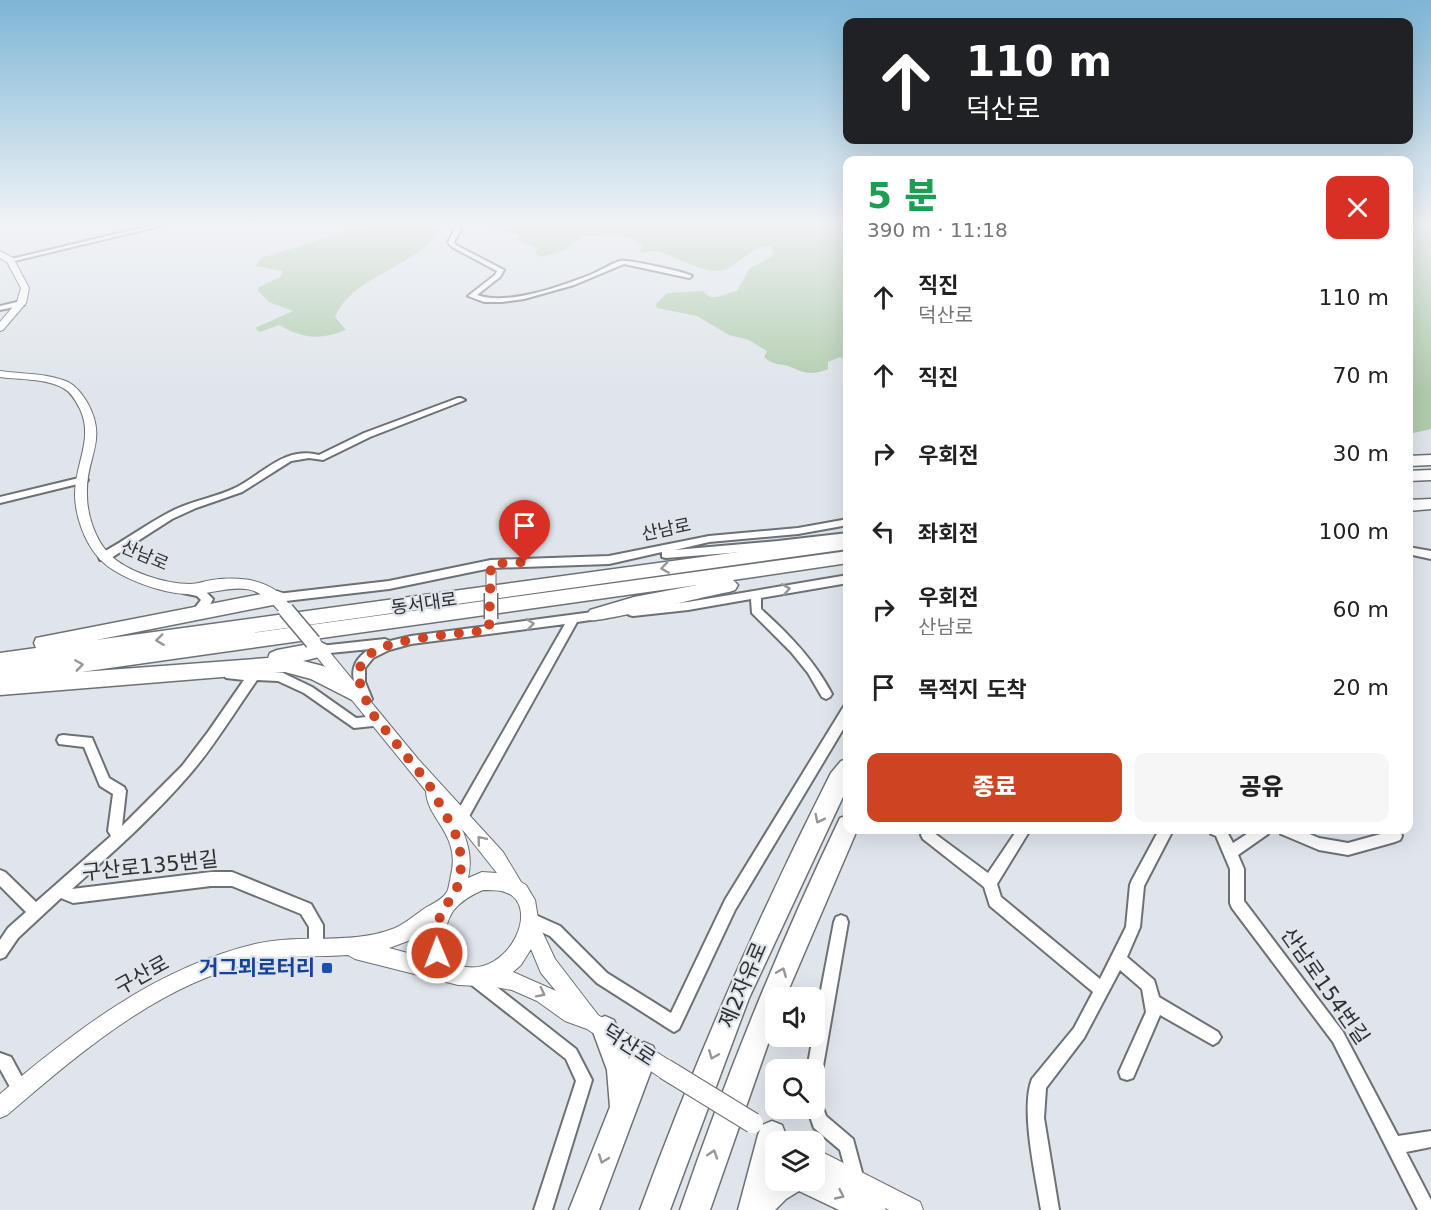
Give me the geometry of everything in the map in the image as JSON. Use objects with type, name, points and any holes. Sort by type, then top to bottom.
[{"type":"highway","points":[[1413,461],[1431,460]]},
{"type":"highway","points":[[1413,476],[1431,476]]},
{"type":"highway","points":[[1413,487],[1431,486]]},
{"type":"highway","points":[[1413,506],[1431,504]]},
{"type":"highway","name":"동서대로","points":[[0,661],[245,629],[843,544]]},
{"type":"highway","name":"동서대로","points":[[0,676],[843,558]]},
{"type":"highway","points":[[596,615],[662,598],[843,565]]},
{"type":"highway","points":[[0,650],[194,615],[282,604]]},
{"type":"highway","points":[[216,668],[316,646]]},
{"type":"highway","points":[[0,687],[216,668],[296,665],[316,672],[356,694]]},
{"type":"highway","name":"제2자유로","points":[[655,1210],[686,1122],[742,984],[788,880],[843,775]]},
{"type":"highway","name":"제2자유로","points":[[695,1210],[718,1138],[772,998],[815,894],[844,834]]},
{"type":"highway","points":[[599,1026],[620,1070],[622,1107]]},
{"type":"highway","points":[[584,1210],[622,1107],[654,1062]]},
{"type":"highway","points":[[753,1210],[765,1152]]},
{"type":"highway","points":[[825,1188],[871,1210]]},
{"type":"highway","points":[[760,1210],[764,1198],[771,1191]]},
{"type":"street","points":[[0,328],[21,303],[25,288],[21,280]]},
{"type":"street","points":[[492,280],[472,296],[481,301],[500,300],[568,286],[583,280]]},
{"type":"street","points":[[0,308],[21,303]]},
{"type":"street","name":"산남로","points":[[0,374],[56,382],[74,392],[93,425],[92,450],[83,480],[81,498],[93,541],[104,557],[118,567],[187,590],[214,585],[260,586],[274,592],[282,604],[491,568],[609,560],[709,538],[798,531],[843,523]]},
{"type":"street","points":[[104,557],[146,529],[195,504],[239,489],[296,455],[308,453],[320,458],[367,435],[461,400]]},
{"type":"street","points":[[0,500],[83,480]]},
{"type":"street","points":[[609,560],[843,537]]},
{"type":"street","points":[[1413,551],[1431,555]]},
{"type":"street","points":[[490,624],[491,568]]},
{"type":"street","points":[[374,716],[357,675],[360,665],[374,651],[411,640],[490,624],[573,619],[688,606],[843,580]]},
{"type":"street","points":[[187,590],[200,593],[208,599],[194,615]]},
{"type":"street","points":[[754,594],[757,602],[756,610],[794,644],[813,669],[826,694]]},
{"type":"street","points":[[282,604],[428,783],[462,816],[506,870],[514,887],[525,899],[531,923],[548,966],[599,1026]]},
{"type":"street","points":[[462,816],[573,619]]},
{"type":"street","points":[[316,646],[411,640]]},
{"type":"street","points":[[0,693],[180,677],[235,674],[253,677],[279,676],[308,690],[354,723],[374,716]]},
{"type":"street","name":"구산로135번길","points":[[0,952],[13,933],[119,839],[188,767],[253,677]]},
{"type":"street","points":[[531,923],[555,931],[602,978],[674,1024],[730,905],[843,718]]},
{"type":"street","name":"구산로135번길","points":[[63,740],[88,742],[104,782],[120,791],[115,831],[119,839]]},
{"type":"street","points":[[428,783],[454,830],[462,863],[451,900],[436,926],[434,942],[440,960],[454,973]]},
{"type":"street","points":[[990,883],[1021,834]]},
{"type":"street","points":[[1050,1210],[1036,1118],[1038,1085],[1079,1033],[1118,959],[1133,927],[1137,885],[1164,834]]},
{"type":"street","name":"산남로154번길","points":[[1222,834],[1237,869],[1237,903],[1338,1037],[1396,1145],[1427,1210]]},
{"type":"street","points":[[1230,853],[1257,834]]},
{"type":"street","points":[[1295,834],[1318,844],[1348,849],[1395,836],[1395,834]]},
{"type":"street","points":[[928,835],[990,883],[995,901],[1102,990]]},
{"type":"street","points":[[0,877],[36,912]]},
{"type":"street","name":"구산로135번길","points":[[60,891],[73,896],[211,879],[232,879],[306,909],[316,925],[325,948]]},
{"type":"street","points":[[325,948],[359,946],[393,938],[411,930],[471,885],[486,880],[501,881],[514,887]]},
{"type":"street","points":[[816,1059],[841,922]]},
{"type":"street","points":[[480,977],[502,969],[516,957],[526,943],[531,923]]},
{"type":"street","points":[[325,948],[370,952],[426,970],[480,977],[531,988],[544,994],[572,1014],[599,1026]]},
{"type":"street","name":"구산로","points":[[0,1108],[86,1038],[145,999],[188,976],[229,961],[280,949],[325,948]]},
{"type":"street","points":[[1118,959],[1149,985],[1154,1012],[1127,1072]]},
{"type":"street","points":[[480,977],[571,1054],[584,1080],[543,1210]]},
{"type":"street","points":[[1151,1001],[1213,1037]]},
{"type":"street","name":"덕산로","points":[[599,1026],[766,1131]]},
{"type":"street","points":[[0,1061],[6,1063],[21,1090]]},
{"type":"street","points":[[819,1119],[848,1145],[856,1180]]},
{"type":"street","points":[[1396,1145],[1431,1139]]},
{"type":"street","points":[[825,1164],[912,1210]]},
{"type":"green space","points":[[273,280],[371,280],[344,302],[335,317],[346,330],[320,337],[296,333],[279,325],[260,332],[255,328],[293,311],[269,302],[258,291],[259,287]]},
{"type":"green space","points":[[743,280],[843,280],[843,358],[840,357],[828,362],[828,369],[809,373],[801,371],[771,362],[764,357],[767,351],[749,340],[729,335],[697,316],[657,308],[656,304],[667,293],[703,291],[711,297],[719,297],[737,291]]},
{"type":"green space","points":[[1413,280],[1431,280],[1431,429],[1413,433]]},
{"type":"place","name":"거그뫼로터리","points":[[327,968]]},
{"type":"route","points":[[437,953],[434,942],[436,926],[445,906],[456,893],[462,863],[459,845],[454,830],[437,803],[428,783],[370,711],[357,675],[360,665],[367,657],[374,651],[385,647],[411,640],[489,630],[491,564],[525,562]]}]
